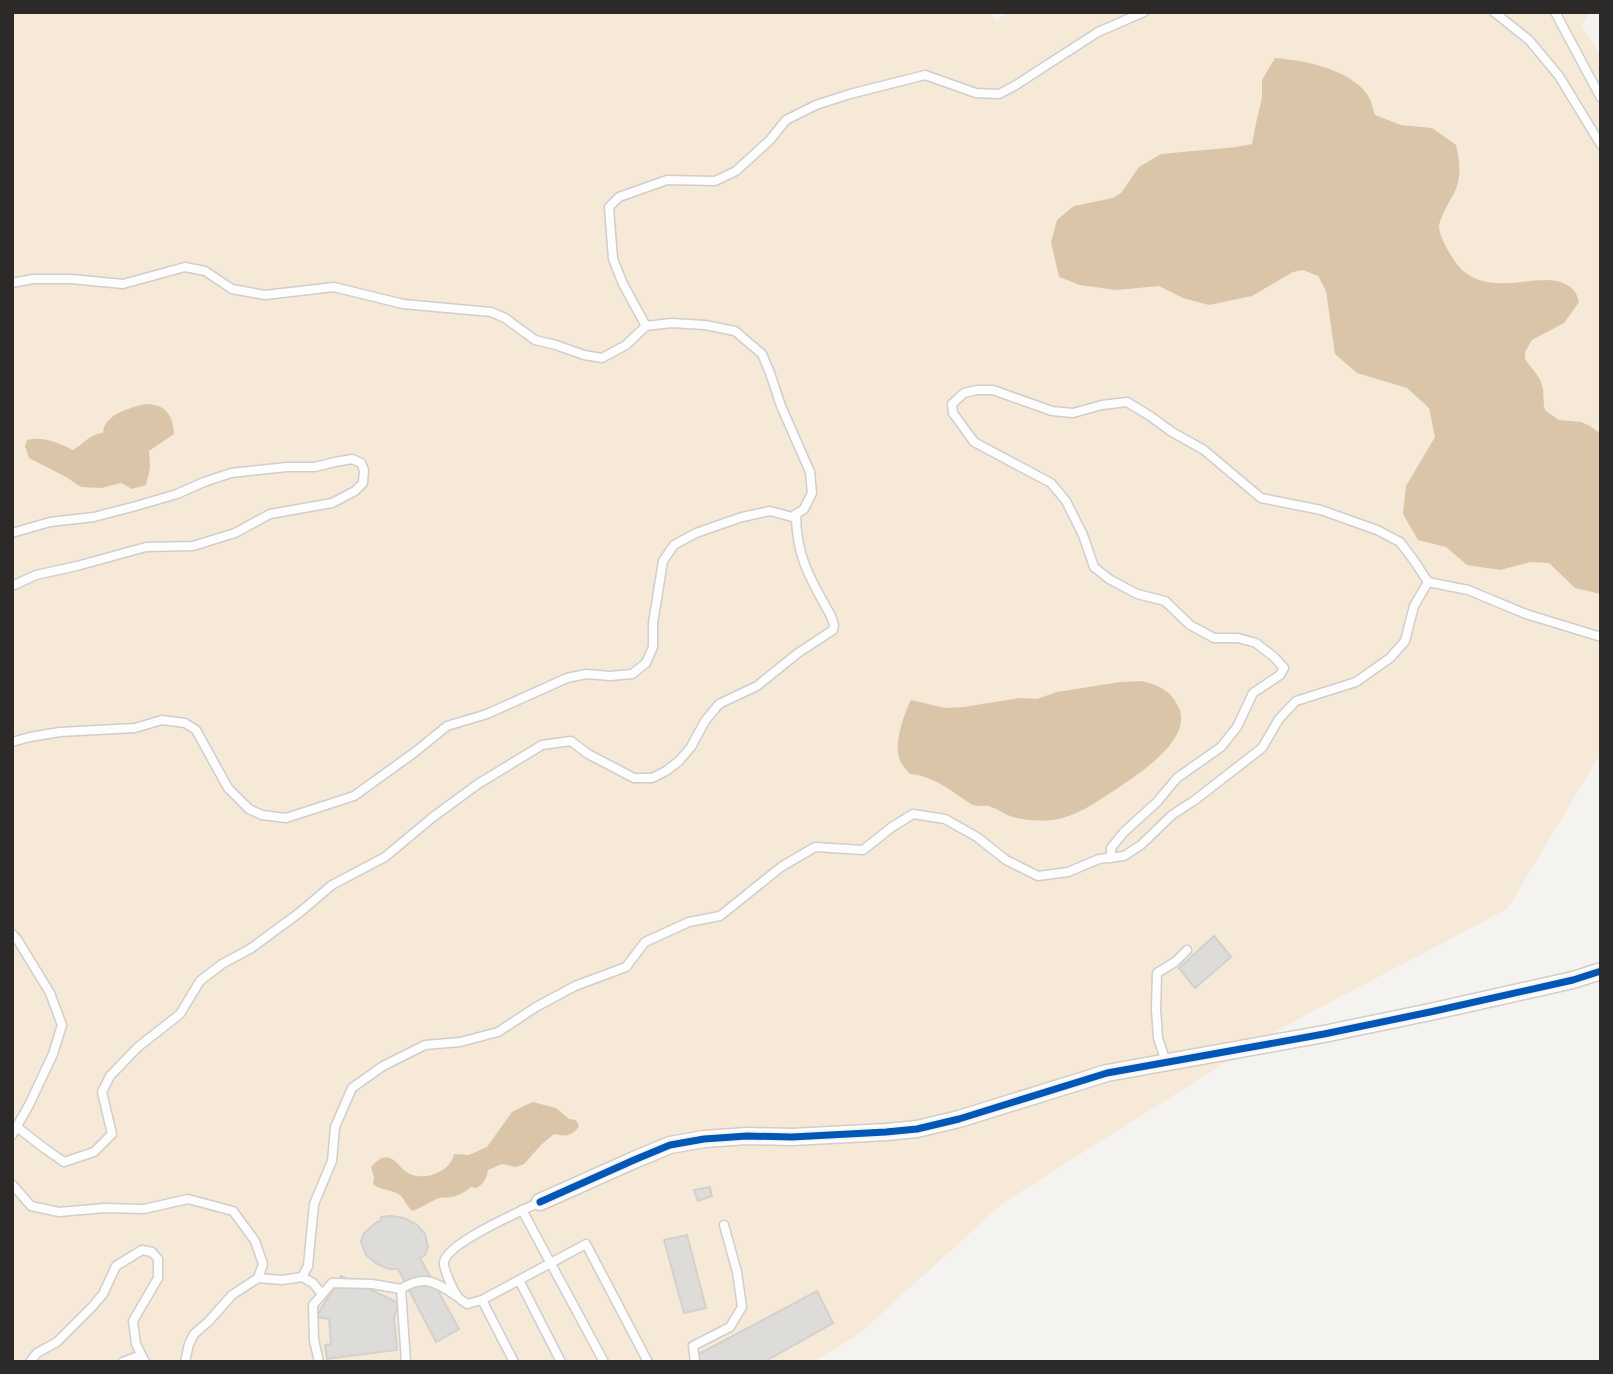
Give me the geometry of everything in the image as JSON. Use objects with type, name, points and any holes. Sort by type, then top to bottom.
[{"type":"street","points":[[540,1202],[670,1145],[704,1139],[792,1137],[917,1129],[959,1119],[1108,1073],[1324,1034],[1539,988],[1601,971]]},
{"type":"lane","points":[[646,326],[613,259],[609,206],[619,197],[667,180],[715,181],[736,171],[770,140],[786,120],[816,105],[850,94],[925,75],[976,93],[999,94],[1098,32],[1144,12]]},
{"type":"lane","points":[[1494,12],[1529,40],[1559,76],[1601,145]]},
{"type":"lane","points":[[1555,12],[1601,98]]},
{"type":"lane","points":[[12,283],[33,279],[71,279],[123,284],[185,267],[205,271],[232,289],[264,295],[334,287],[403,304],[491,312],[505,318],[535,340],[602,358],[626,345],[646,326],[671,323],[705,325],[735,331],[762,354],[810,472],[812,493],[804,509],[792,517],[770,511],[742,517],[696,533],[674,545],[663,561],[653,623],[653,647],[646,663],[632,674],[586,674],[567,678],[487,714],[447,726],[354,796],[286,818],[262,815],[249,808],[228,788],[196,730],[185,723],[162,720],[135,728],[60,732],[12,742]]},
{"type":"lane","points":[[1111,858],[1111,848],[1124,832],[1157,802],[1177,778],[1221,747],[1237,727],[1253,693],[1280,675],[1284,668],[1256,643],[1238,638],[1214,638],[1190,625],[1165,601],[1137,594],[1109,579],[1094,567],[1083,535],[1066,501],[1051,483],[974,442],[961,426],[953,413],[952,404],[964,393],[993,390],[1052,411],[1073,414],[1102,405],[1127,402],[1204,450],[1261,498],[1321,510],[1377,530],[1399,542],[1428,582],[1468,590],[1526,614],[1601,637]]},
{"type":"lane","points":[[12,533],[136,506],[177,494],[231,473],[314,467],[352,459],[361,463],[364,470],[363,483],[355,491],[332,503],[270,514],[235,533],[193,546],[146,547],[36,575],[12,586]]},
{"type":"lane","points":[[12,934],[50,993],[62,1025],[53,1054],[15,1131],[64,1162],[94,1152],[112,1134],[103,1092],[110,1076],[138,1046],[180,1014],[200,981],[222,964],[250,949],[332,885],[385,857],[478,784],[542,745],[571,741],[588,754],[634,778],[652,778],[666,771],[691,747],[705,721],[719,704],[757,686],[798,653],[833,630],[831,616],[802,562],[796,533],[796,514]]},
{"type":"lane","points":[[302,1278],[308,1266],[314,1204],[332,1161],[335,1127],[352,1088],[383,1066],[425,1045],[460,1042],[498,1032],[575,986],[626,967],[645,942],[689,922],[720,916],[781,867],[815,847],[863,850],[913,814],[945,819],[977,837],[1006,860],[1038,876],[1068,872],[1099,859],[1124,856],[1141,845],[1172,815],[1262,748],[1279,719],[1296,701],[1356,682],[1390,658],[1405,641],[1414,606],[1428,582]]},
{"type":"lane","points":[[1166,1062],[1158,1038],[1157,973],[1175,962],[1187,950]]},
{"type":"lane","points":[[12,1184],[31,1206],[59,1212],[105,1208],[144,1209],[188,1199],[233,1211],[255,1241],[263,1264],[258,1278],[232,1295],[194,1334],[185,1362]]},
{"type":"lane","points":[[458,1297],[444,1269],[446,1256],[477,1233],[540,1202]]},
{"type":"lane","points":[[523,1210],[604,1362]]},
{"type":"lane","points":[[695,1362],[693,1346],[730,1327],[742,1307],[737,1272],[724,1225]]},
{"type":"lane","points":[[319,1362],[314,1339],[313,1305],[332,1283],[372,1283],[401,1289],[414,1281],[437,1283],[467,1304],[482,1300],[586,1244],[648,1362]]},
{"type":"lane","points":[[30,1362],[37,1353],[57,1342],[92,1307],[103,1294],[116,1266],[142,1250],[152,1252],[158,1259],[158,1278],[133,1321],[136,1344],[143,1358],[123,1362]]},
{"type":"lane","points":[[258,1278],[302,1278],[313,1283],[322,1294]]},
{"type":"lane","points":[[519,1280],[561,1362]]},
{"type":"lane","points":[[401,1289],[406,1362]]},
{"type":"lane","points":[[482,1300],[513,1362]]},
{"type":"shaded area","points":[[12,12],[990,12],[996,21],[1008,12],[1589,12],[1582,26],[1601,57],[1601,753],[1507,909],[1272,1033],[1003,1203],[859,1334],[813,1362],[12,1362]]},
{"type":"shaded area","points":[[1275,58],[1314,64],[1341,74],[1363,89],[1370,99],[1375,115],[1401,125],[1432,128],[1456,145],[1458,182],[1439,227],[1448,250],[1462,270],[1476,279],[1491,283],[1553,280],[1565,284],[1575,292],[1579,302],[1564,323],[1532,340],[1525,352],[1525,359],[1540,379],[1546,411],[1559,420],[1581,422],[1601,434],[1601,594],[1575,588],[1549,563],[1531,562],[1500,570],[1467,565],[1446,547],[1418,540],[1403,514],[1406,486],[1435,437],[1429,408],[1407,388],[1357,373],[1335,354],[1326,291],[1318,276],[1303,270],[1293,272],[1252,296],[1209,305],[1183,298],[1159,286],[1116,290],[1080,285],[1059,277],[1051,242],[1057,220],[1074,206],[1113,198],[1121,193],[1139,167],[1161,154],[1252,144],[1262,98],[1262,80]]},
{"type":"shaded area","points":[[145,404],[158,406],[167,412],[174,434],[149,451],[150,468],[146,485],[132,489],[121,483],[101,488],[81,487],[29,458],[25,446],[27,440],[45,440],[73,450],[90,437],[103,433],[104,426],[113,417]]},
{"type":"shaded area","points":[[1142,681],[1160,687],[1172,697],[1179,708],[1181,720],[1178,732],[1171,744],[1149,766],[1101,799],[1070,816],[1053,820],[1026,820],[988,806],[973,805],[935,781],[910,774],[898,754],[903,721],[911,700],[945,708],[964,707],[1019,698],[1037,699],[1057,692]]},
{"type":"shaded area","points":[[533,1102],[556,1108],[569,1119],[576,1120],[579,1126],[568,1135],[554,1134],[524,1164],[516,1167],[502,1164],[488,1170],[484,1181],[476,1188],[471,1187],[462,1194],[439,1198],[412,1211],[401,1196],[373,1184],[371,1167],[384,1157],[392,1159],[414,1176],[435,1174],[448,1166],[454,1154],[469,1155],[487,1147],[512,1112]]},
{"type":"building","points":[[1214,936],[1231,957],[1195,988],[1179,968]]},
{"type":"building","points":[[710,1187],[712,1196],[698,1201],[694,1190]]},
{"type":"building","points":[[391,1216],[416,1224],[425,1234],[428,1247],[425,1255],[420,1258],[459,1329],[436,1342],[398,1269],[377,1264],[366,1255],[361,1242],[364,1233],[381,1221],[381,1217]]},
{"type":"building","points":[[687,1235],[706,1308],[684,1313],[664,1240]]},
{"type":"building","points":[[341,1276],[399,1303],[394,1317],[397,1350],[327,1359],[325,1345],[331,1344],[329,1319],[316,1317]]},
{"type":"building","points":[[817,1291],[833,1323],[764,1362],[701,1362],[697,1355]]},
{"type":"cycle path","points":[[540,1202],[670,1145],[747,1136],[792,1137],[917,1129],[959,1119],[1107,1073],[1324,1034],[1573,980],[1601,971]]}]
